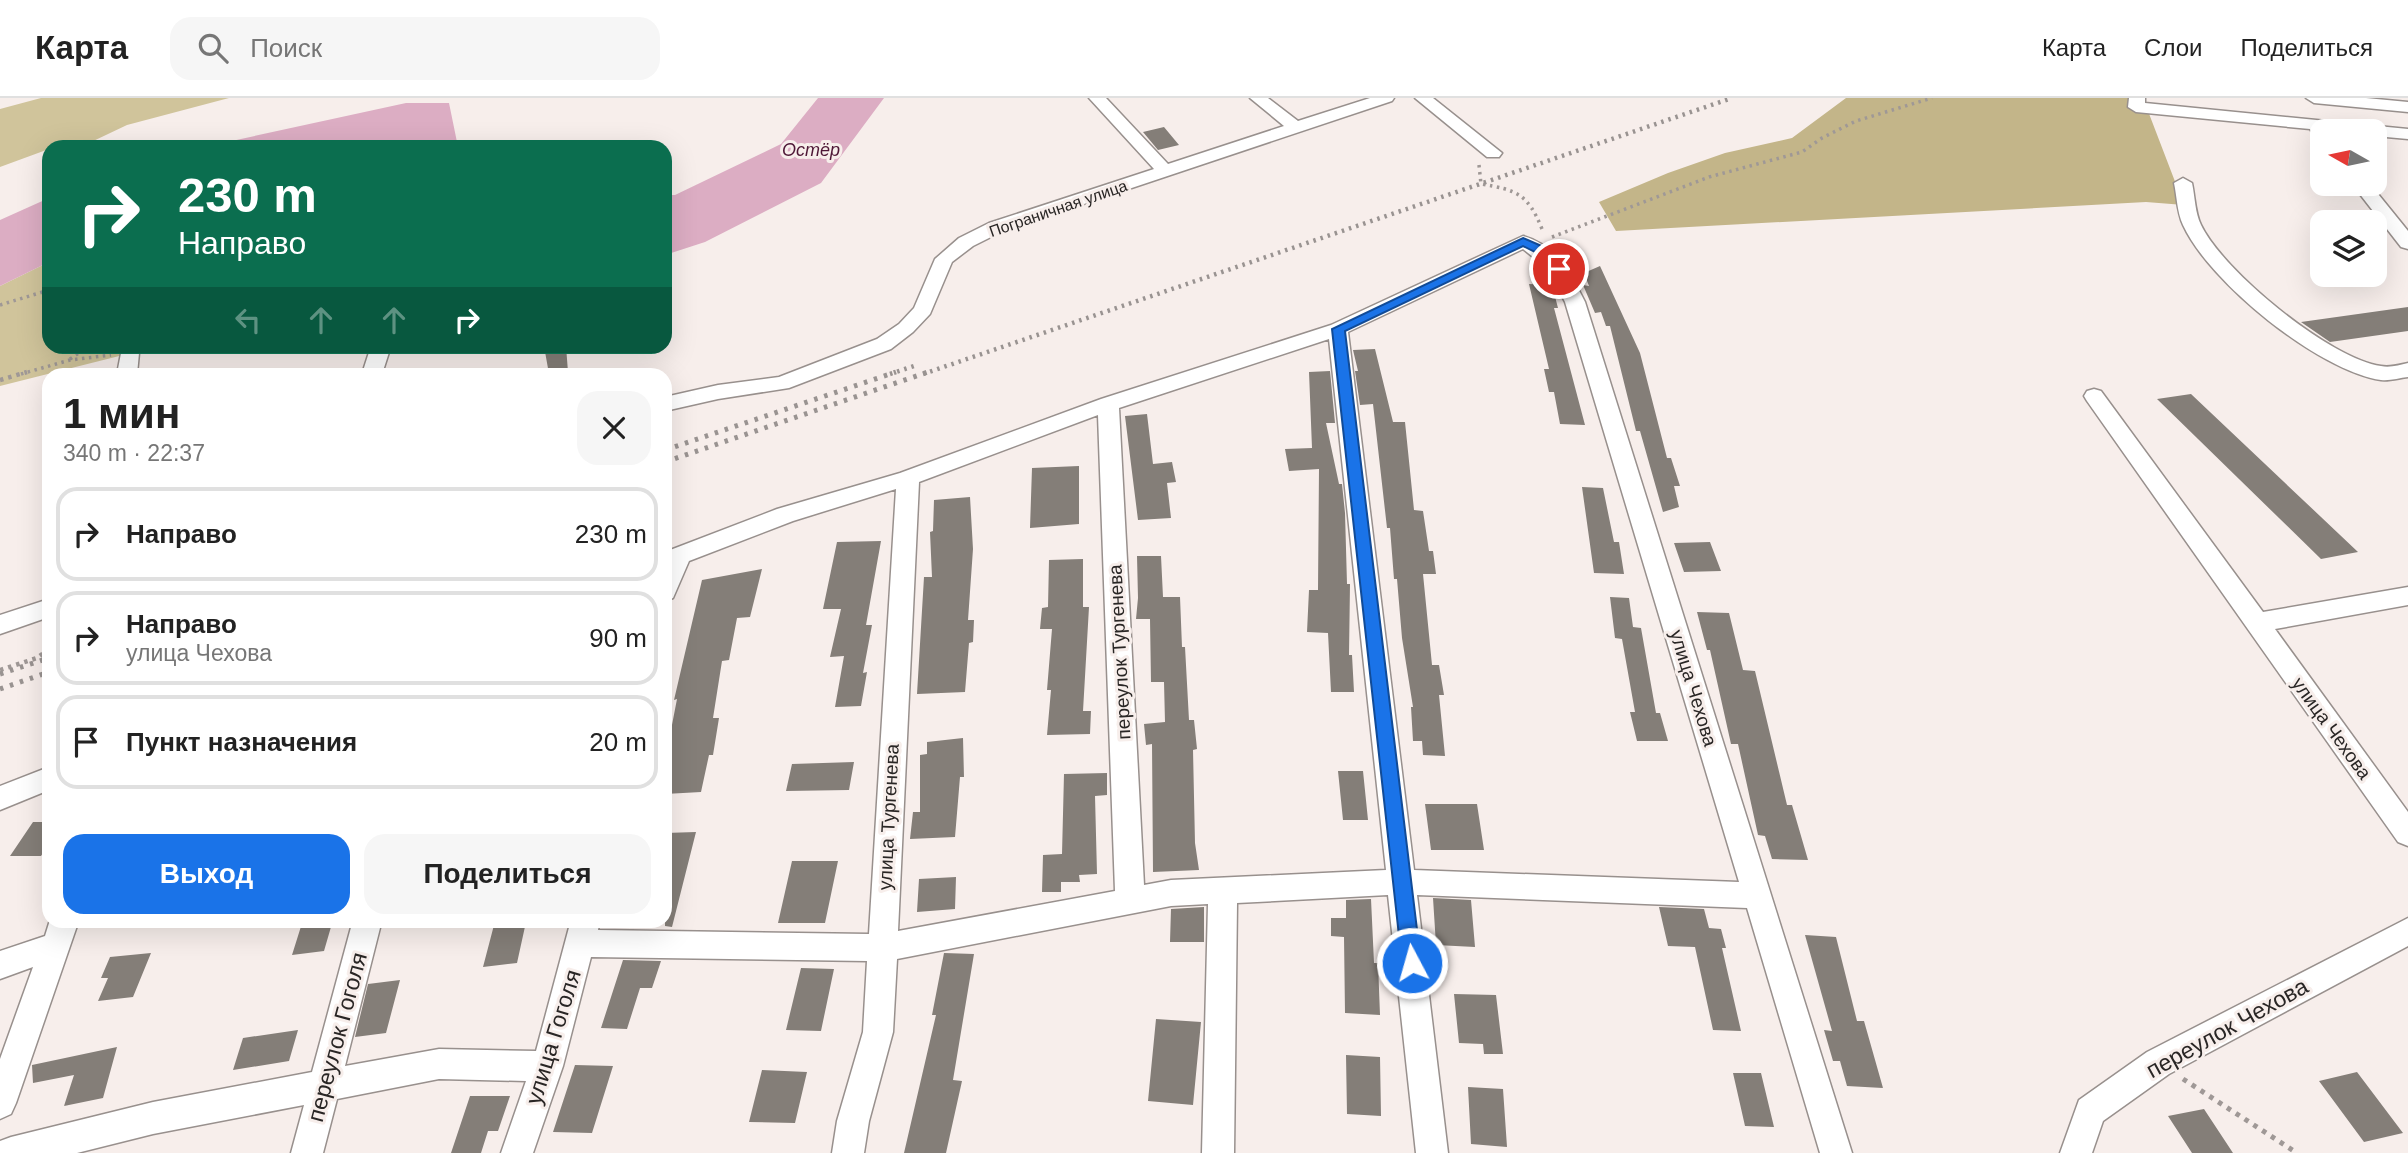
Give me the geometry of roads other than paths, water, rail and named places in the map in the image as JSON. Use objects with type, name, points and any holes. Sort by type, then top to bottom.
[{"type":"street","points":[[1097,98],[1166,172]]},
{"type":"street","points":[[1258,98],[1295,127]]},
{"type":"street","name":"Пограничная улица","points":[[672,402],[718,392],[782,383],[884,344],[906,328],[923,310],[944,259],[965,242],[996,227],[1386,98]]},
{"type":"street","points":[[1423,98],[1493,153]]},
{"type":"street","points":[[2314,98],[2408,107]]},
{"type":"street","points":[[2136,103],[2310,129]]},
{"type":"street","points":[[2387,133],[2408,134]]},
{"type":"street","points":[[2183,183],[2192,223],[2211,256],[2280,320],[2338,358],[2381,373],[2408,370]]},
{"type":"street","points":[[2371,196],[2408,243]]},
{"type":"street","name":"улица Чехова","points":[[1338,329],[1523,242],[1547,253],[1559,269],[1575,302],[1836,1153]]},
{"type":"street","points":[[672,558],[785,515],[908,478],[1108,404],[1338,329],[1432,1153]]},
{"type":"street","name":"улица Чехова","points":[[2094,396],[2408,834]]},
{"type":"street","name":"переулок Тургенева","points":[[1108,404],[1130,900]]},
{"type":"street","name":"улица Тургенева","points":[[848,1153],[853,1122],[878,1032],[908,478]]},
{"type":"street","points":[[2256,623],[2408,596]]},
{"type":"street","points":[[0,625],[42,610]]},
{"type":"street","points":[[0,798],[42,781]]},
{"type":"street","points":[[584,932],[881,948],[1171,892],[1223,892],[1403,882],[1757,896]]},
{"type":"street","points":[[1218,1153],[1223,892]]},
{"type":"street","name":"переулок Гоголя","points":[[307,1153],[366,928]]},
{"type":"street","name":"переулок Чехова","points":[[2076,1153],[2090,1111],[2158,1063],[2408,931]]},
{"type":"street","name":"улица Гоголя","points":[[516,1153],[547,1066],[584,932]]},
{"type":"street","points":[[0,965],[61,933]]},
{"type":"street","points":[[0,1103],[61,933]]},
{"type":"street","points":[[11,1153],[153,1118],[439,1064],[547,1066]]},
{"type":"water","name":"Остёр","points":[[818,98],[884,98],[821,183],[705,242],[672,253],[672,195],[781,144]]},
{"type":"water","points":[[406,103],[449,103],[457,140],[236,140]]},
{"type":"water","points":[[42,201],[42,265],[0,286],[0,220]]},
{"type":"railway","points":[[923,374],[1732,98]]},
{"type":"railway","points":[[896,372],[917,365]]},
{"type":"railway","points":[[672,448],[896,372]]},
{"type":"railway","points":[[890,374],[896,372]]},
{"type":"railway","points":[[672,460],[928,372]]},
{"type":"railway","points":[[0,674],[42,660]]},
{"type":"railway","points":[[0,689],[42,674]]}]
